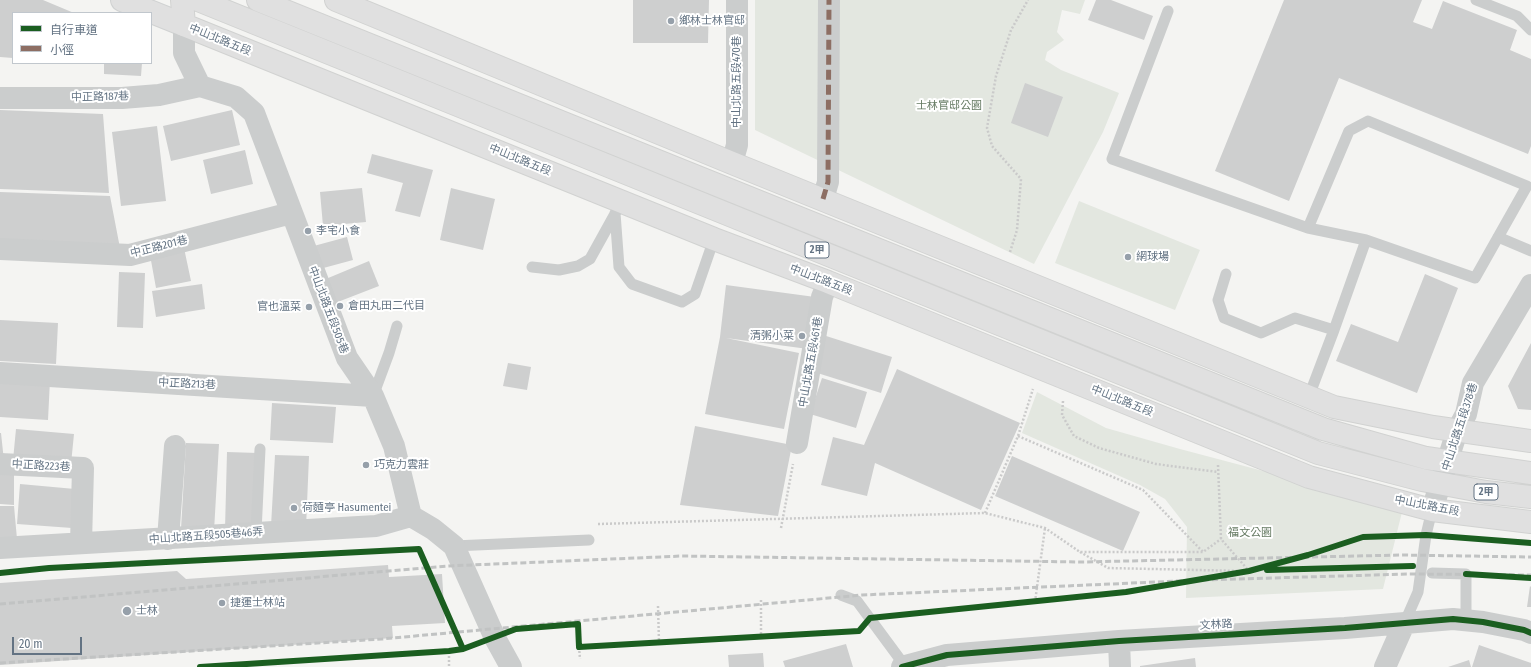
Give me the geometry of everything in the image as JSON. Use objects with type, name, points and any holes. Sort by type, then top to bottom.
[{"type":"main road","name":"中山北路五段","points":[[122,0],[152,12]]},
{"type":"main road","points":[[182,0],[184,25]]},
{"type":"main road","name":"2甲","points":[[198,0],[1318,453],[1440,484],[1531,497]]},
{"type":"main road","name":"2甲","points":[[258,0],[1323,430],[1426,458],[1531,472]]},
{"type":"main road","points":[[336,0],[732,163],[1334,407],[1457,431],[1531,441]]},
{"type":"main road","name":"中山北路五段","points":[[152,12],[388,107],[617,206],[647,211],[714,239],[828,282],[1309,477],[1432,510],[1531,522]]},
{"type":"main road","points":[[413,62],[422,36]]},
{"type":"main road","points":[[388,107],[398,81]]},
{"type":"main road","points":[[647,211],[658,186]]},
{"type":"street","name":"中山北路五段470巷","points":[[732,163],[736,145],[737,0]]},
{"type":"street","points":[[823,199],[828,182],[829,0]]},
{"type":"street","points":[[184,25],[184,53],[200,86]]},
{"type":"street","name":"中正路187巷","points":[[0,98],[122,98],[160,95],[200,86]]},
{"type":"street","name":"中山北路五段505巷","points":[[200,86],[236,98],[254,113],[347,358],[373,396],[394,446],[411,516]]},
{"type":"street","name":"中正路201巷","points":[[0,249],[130,255],[291,213]]},
{"type":"street","name":"中山北路五段461巷","points":[[797,443],[822,298],[828,282]]},
{"type":"street","name":"中山北路五段378巷","points":[[1432,510],[1457,431],[1466,414],[1473,383],[1531,285]]},
{"type":"street","name":"中正路213巷","points":[[0,373],[373,396]]},
{"type":"street","points":[[168,539],[175,446]]},
{"type":"street","name":"中正路223巷","points":[[0,464],[83,468],[81,543]]},
{"type":"street","points":[[411,516],[433,529],[454,546],[495,638],[511,667]]},
{"type":"street","name":"中山北路五段505巷46弄","points":[[0,548],[376,526],[411,516]]},
{"type":"street","name":"文林路","points":[[904,667],[947,655],[1119,641],[1404,624],[1453,619],[1524,630],[1531,633]]},
{"type":"street","points":[[1385,667],[1404,624]]},
{"type":"street","points":[[1119,641],[1120,667]]},
{"type":"lane","points":[[1476,0],[1517,16],[1531,30]]},
{"type":"lane","points":[[1168,10],[1112,158],[1308,228],[1366,240],[1475,278],[1529,182],[1368,121],[1349,131],[1308,228]]},
{"type":"lane","points":[[617,206],[619,267],[632,284],[682,302],[695,294],[714,239]]},
{"type":"lane","points":[[532,267],[559,270],[578,266],[590,259],[617,206]]},
{"type":"lane","points":[[1498,237],[1531,251]]},
{"type":"lane","points":[[1309,396],[1366,240]]},
{"type":"lane","points":[[1226,274],[1218,300],[1224,318],[1261,333],[1295,318],[1334,330]]},
{"type":"lane","points":[[373,396],[397,326]]},
{"type":"lane","points":[[256,532],[260,449]]},
{"type":"lane","points":[[1404,624],[1418,592],[1426,535],[1432,510]]},
{"type":"lane","points":[[454,546],[588,540]]},
{"type":"lane","points":[[1432,573],[1466,574],[1466,620]]},
{"type":"lane","points":[[841,595],[857,601],[904,667]]},
{"type":"path","points":[[1010,252],[1017,230],[1021,179],[992,146],[987,128],[996,76],[1011,30],[1028,0]]},
{"type":"path","points":[[985,513],[1018,436],[1034,386]]},
{"type":"path","points":[[1063,398],[1062,415],[1074,436],[1099,448],[1156,464],[1218,472]]},
{"type":"path","points":[[1018,436],[1143,490],[1203,552]]},
{"type":"path","points":[[781,528],[797,443]]},
{"type":"path","points":[[1218,460],[1221,539],[1249,571]]},
{"type":"path","points":[[592,524],[985,513],[1045,528],[1080,552],[1108,568],[1249,571],[1280,570]]},
{"type":"path","points":[[1035,602],[1045,528]]},
{"type":"path","points":[[579,647],[859,631],[870,618],[1126,592],[1249,571],[1308,555],[1363,537],[1426,535]]},
{"type":"path","points":[[1080,552],[1203,552],[1221,539]]},
{"type":"path","points":[[200,667],[463,649],[419,549]]},
{"type":"path","points":[[761,600],[761,637]]},
{"type":"path","points":[[658,606],[659,642]]},
{"type":"path","points":[[516,629],[578,624],[580,659]]},
{"type":"path","points":[[449,651],[449,667]]},
{"type":"green space","name":"士林官邸公園","points":[[755,0],[1085,0],[1080,14],[1062,10],[1057,32],[1064,40],[1047,52],[1045,60],[1061,70],[1119,93],[1103,132],[1034,264],[755,130]]},
{"type":"green space","name":"網球場","points":[[1079,201],[1200,250],[1175,310],[1055,263]]},
{"type":"green space","name":"福文公園","points":[[1037,392],[1106,428],[1403,508],[1383,589],[1186,598],[1187,527],[1165,499],[1140,485],[1022,433]]},
{"type":"building","points":[[0,0],[43,0],[72,12],[12,12],[12,58],[0,57]]},
{"type":"building","name":"鄉林士林官邸","points":[[633,0],[709,0],[708,43],[633,43]]},
{"type":"building","points":[[1096,0],[1111,0],[1153,16],[1144,40],[1088,20]]},
{"type":"building","points":[[1284,0],[1422,0],[1413,22],[1432,29],[1443,1],[1517,30],[1510,50],[1531,59],[1531,146],[1528,154],[1339,78],[1289,201],[1215,171]]},
{"type":"building","points":[[104,64],[142,64],[141,76],[104,74]]},
{"type":"building","points":[[1025,83],[1063,97],[1048,137],[1011,123]]},
{"type":"building","points":[[0,110],[103,114],[109,193],[0,189]]},
{"type":"building","points":[[232,110],[240,145],[171,161],[163,126]]},
{"type":"building","points":[[157,126],[166,201],[121,206],[112,132]]},
{"type":"building","points":[[245,150],[253,184],[211,194],[203,160]]},
{"type":"building","points":[[372,154],[433,170],[420,217],[395,211],[403,183],[367,173]]},
{"type":"building","points":[[362,188],[366,222],[323,226],[320,192]]},
{"type":"building","points":[[451,188],[495,199],[483,250],[440,240]]},
{"type":"building","points":[[0,192],[110,196],[120,248],[0,243]]},
{"type":"building","points":[[347,237],[353,260],[316,270],[310,247]]},
{"type":"building","points":[[184,248],[191,281],[156,288],[150,255]]},
{"type":"building","points":[[369,261],[379,286],[330,305],[321,281]]},
{"type":"building","points":[[119,272],[145,273],[143,328],[117,327]]},
{"type":"building","points":[[1425,274],[1458,288],[1417,393],[1336,361],[1351,324],[1398,342]]},
{"type":"building","points":[[202,284],[205,309],[156,317],[152,291]]},
{"type":"building","points":[[726,285],[815,297],[808,349],[726,338],[799,353],[784,429],[705,414],[720,337]]},
{"type":"building","points":[[0,320],[58,323],[56,364],[0,361]]},
{"type":"building","points":[[823,335],[892,357],[881,393],[811,371]]},
{"type":"building","points":[[1531,343],[1531,410],[1518,409],[1508,386]]},
{"type":"building","points":[[508,363],[531,367],[527,390],[503,386]]},
{"type":"building","points":[[897,369],[1020,423],[981,510],[875,463],[867,496],[821,485],[833,437],[864,445]]},
{"type":"building","points":[[0,378],[50,380],[48,420],[0,417]]},
{"type":"building","points":[[822,378],[867,392],[856,428],[810,414]]},
{"type":"building","points":[[272,403],[336,407],[333,443],[270,440]]},
{"type":"building","points":[[695,426],[792,445],[778,516],[680,505]]},
{"type":"building","points":[[16,429],[74,434],[71,464],[13,460]]},
{"type":"building","points":[[1,433],[4,461],[0,461]]},
{"type":"building","points":[[186,443],[219,444],[214,531],[181,529]]},
{"type":"building","points":[[227,452],[258,453],[256,530],[225,529]]},
{"type":"building","points":[[275,455],[309,456],[306,528],[271,526]]},
{"type":"building","points":[[1012,456],[1140,512],[1123,551],[995,496]]},
{"type":"building","points":[[0,467],[14,468],[14,505],[0,504]]},
{"type":"building","points":[[20,484],[75,489],[72,528],[17,524]]},
{"type":"building","points":[[0,506],[14,506],[17,539],[0,540]]},
{"type":"building","name":"捷運士林站","points":[[388,565],[389,577],[442,574],[445,623],[392,626],[393,638],[0,665],[0,583],[177,571],[186,579]]},
{"type":"building","points":[[1530,586],[1531,607],[1527,607]]},
{"type":"building","points":[[846,644],[853,667],[785,667],[783,661]]},
{"type":"building","points":[[1479,645],[1531,663],[1531,667],[1472,667]]},
{"type":"building","points":[[763,653],[764,667],[729,667],[728,655]]},
{"type":"building","points":[[1195,658],[1196,667],[1140,667],[1140,666]]},
{"type":"building","points":[[1469,660],[1471,667],[1448,667]]},
{"type":"railway","points":[[0,604],[448,566],[682,556],[1082,562],[1403,555],[1531,557]]},
{"type":"railway","points":[[0,663],[382,639],[862,595],[1201,580],[1410,574],[1531,575]]},
{"type":"marked path","points":[[823,199],[828,182],[829,0]]},
{"type":"cycle path","points":[[200,667],[449,651],[463,649],[516,629],[578,624],[579,647],[859,631],[870,618],[1126,592],[1249,571],[1308,555],[1363,537],[1426,535],[1531,543]]},
{"type":"cycle path","points":[[0,573],[49,568],[419,549],[463,649]]},
{"type":"cycle path","points":[[1267,570],[1413,566]]},
{"type":"cycle path","points":[[1466,574],[1531,578]]},
{"type":"cycle path","points":[[902,667],[947,655],[1119,641],[1345,628],[1453,619],[1483,622],[1524,630],[1531,633]]},
{"type":"place","name":"鄉林士林官邸","points":[[671,21]]},
{"type":"place","name":"李宅小食","points":[[308,231]]},
{"type":"place","name":"網球場","points":[[1128,257]]},
{"type":"place","name":"倉田丸田二代目","points":[[340,306]]},
{"type":"place","name":"官也溫菜","points":[[309,307]]},
{"type":"place","name":"清粥小菜","points":[[802,336]]},
{"type":"place","name":"巧克力雲莊","points":[[366,465]]},
{"type":"place","name":"荷麵亭 Hasumentei","points":[[294,508]]},
{"type":"place","name":"捷運士林站","points":[[222,603]]},
{"type":"place","name":"士林","points":[[127,611]]}]
